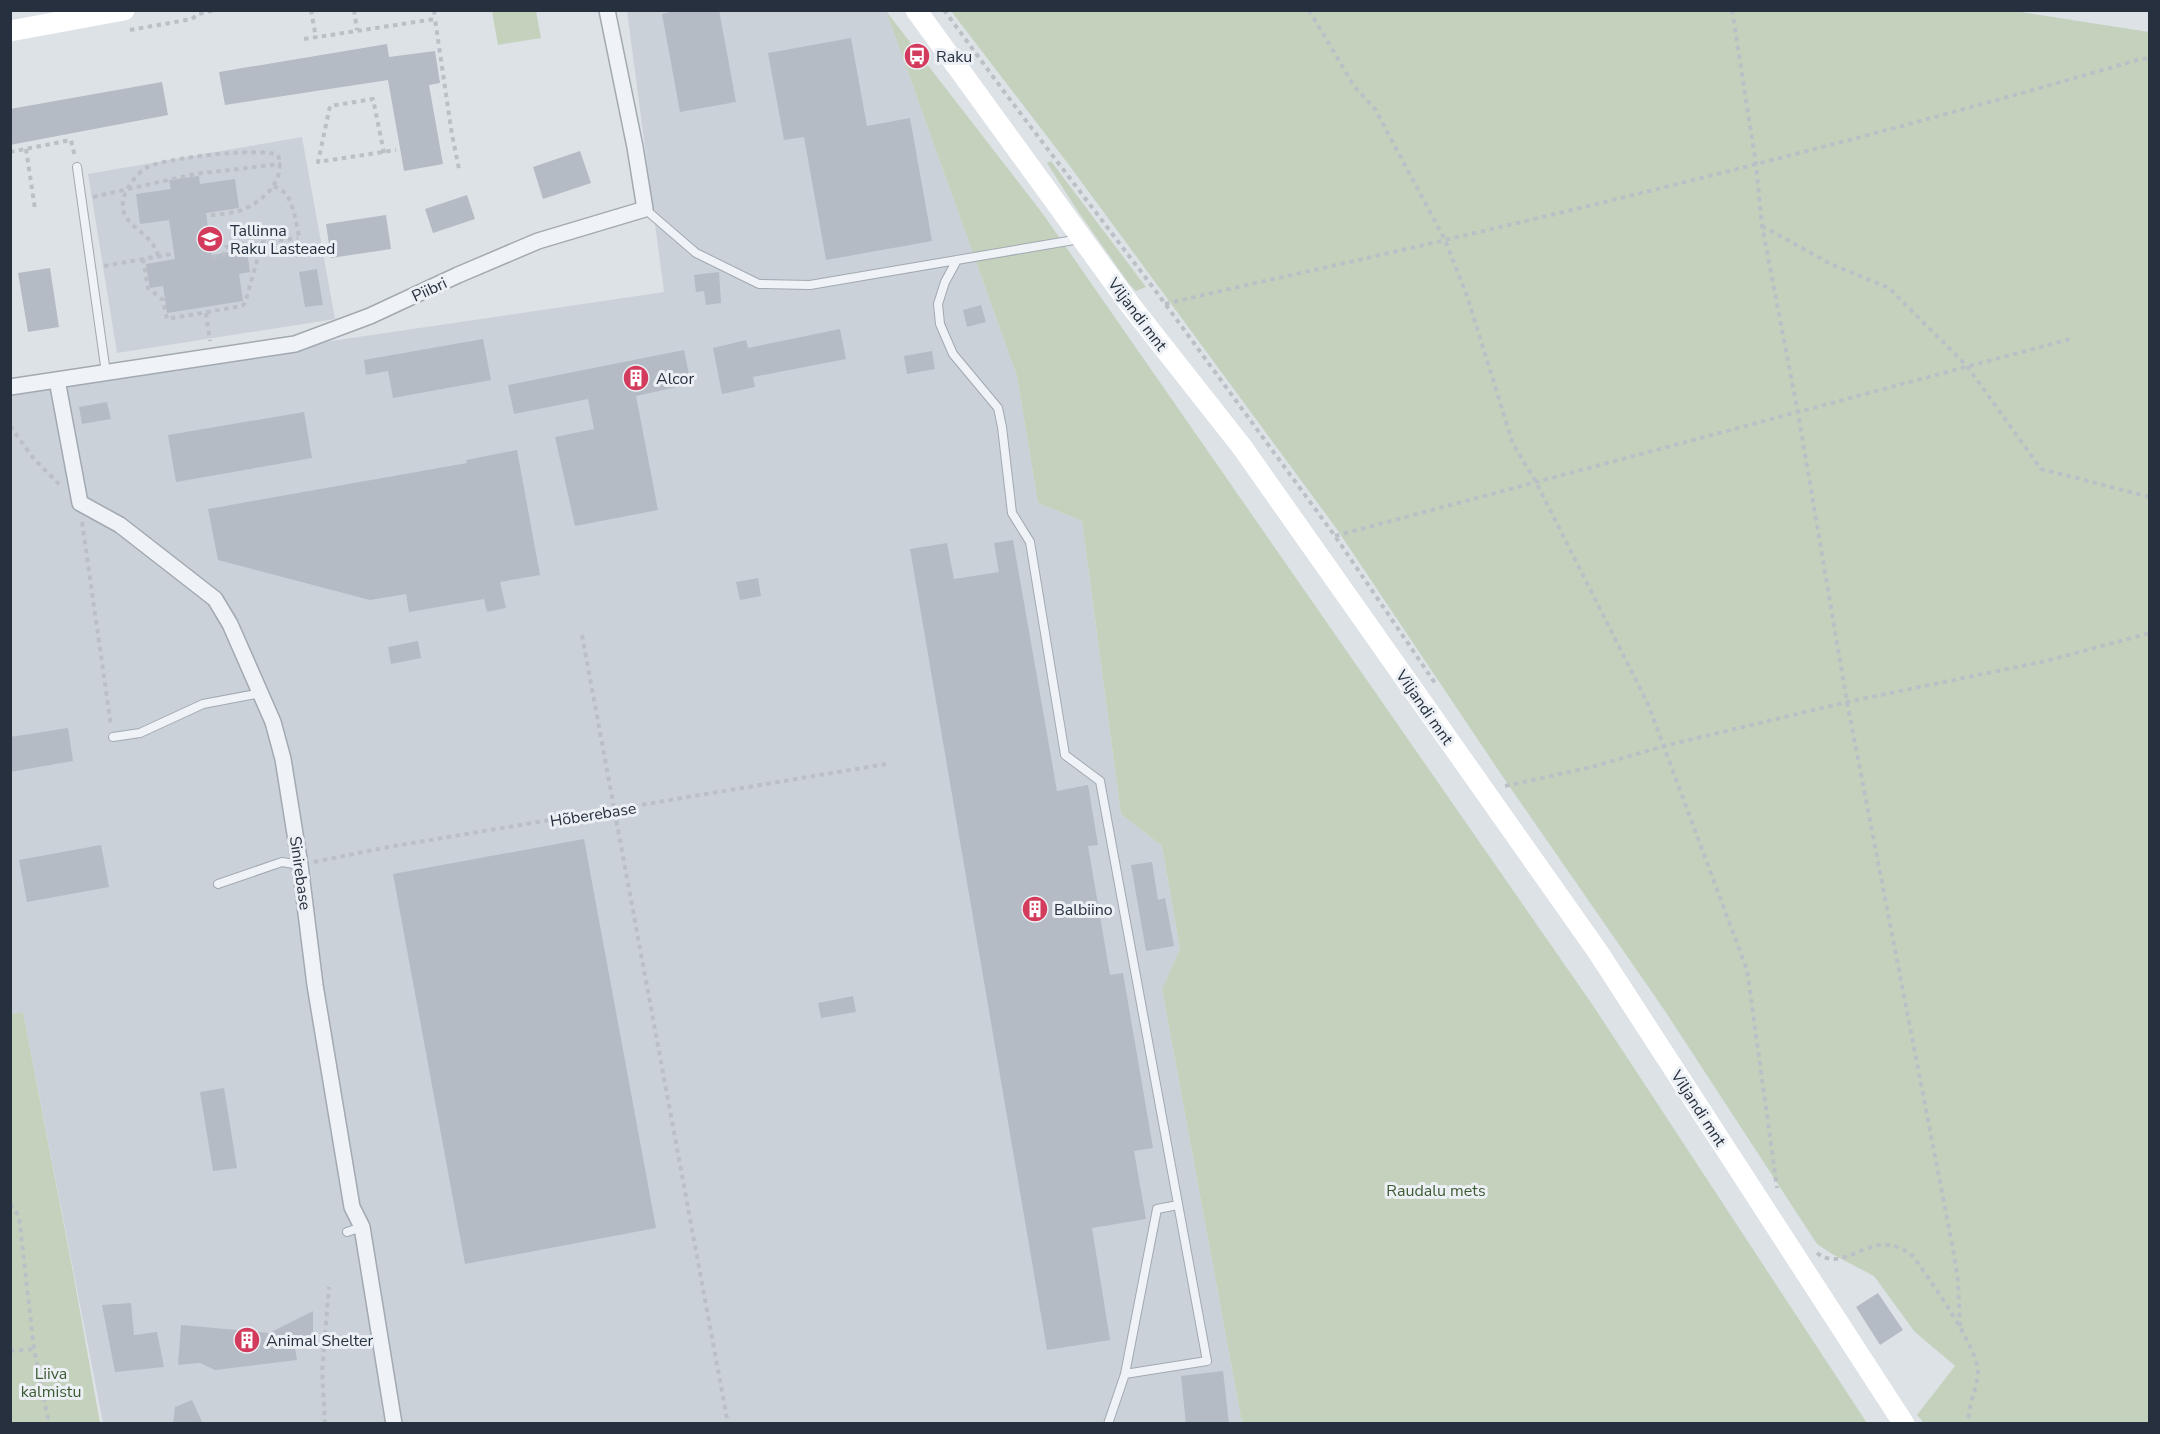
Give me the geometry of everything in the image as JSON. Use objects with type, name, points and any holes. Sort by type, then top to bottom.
[{"type":"main road","points":[[10,31],[124,10]]},
{"type":"main road","name":"Viljandi mnt","points":[[916,10],[1131,306],[1242,447],[1598,952],[1904,1424]]},
{"type":"street","points":[[607,10],[645,209]]},
{"type":"street","name":"Piibri","points":[[10,387],[295,344],[370,316],[458,275],[538,242],[645,209]]},
{"type":"street","points":[[57,380],[80,503]]},
{"type":"street","name":"Sinirebase","points":[[80,503],[120,525],[215,599],[230,624],[273,722],[283,759],[300,865],[315,985],[352,1207],[362,1227],[394,1424]]},
{"type":"lane","points":[[77,167],[106,373]]},
{"type":"lane","points":[[645,209],[696,253],[759,284],[810,285],[1083,239]]},
{"type":"lane","points":[[957,260],[945,282],[938,304],[940,324],[953,354],[998,408],[1012,513],[1030,542],[1065,755],[1100,781],[1208,1361],[1125,1374]]},
{"type":"lane","points":[[113,737],[140,733],[203,704],[261,693]]},
{"type":"lane","points":[[218,884],[282,862],[300,865]]},
{"type":"lane","points":[[1108,1424],[1125,1374],[1156,1209],[1178,1204]]},
{"type":"lane","points":[[347,1232],[362,1227]]},
{"type":"path","points":[[311,10],[316,38]]},
{"type":"path","points":[[354,10],[357,30]]},
{"type":"path","points":[[434,10],[459,169]]},
{"type":"path","points":[[944,10],[1165,304],[1335,536],[1440,690]]},
{"type":"path","points":[[1309,10],[1354,86],[1375,109],[1445,240],[1467,296],[1513,444],[1536,482],[1648,705],[1747,970],[1777,1188]]},
{"type":"path","points":[[1732,10],[1756,164],[1762,226],[1798,413],[1847,702],[1953,1249],[1958,1281],[1960,1329]]},
{"type":"path","points":[[304,39],[435,19]]},
{"type":"path","points":[[1165,304],[1445,240],[1756,164],[2150,58]]},
{"type":"path","points":[[384,153],[374,99],[330,106],[318,162],[384,153],[396,150]]},
{"type":"path","points":[[10,152],[71,140],[77,167]]},
{"type":"path","points":[[26,149],[35,208]]},
{"type":"path","points":[[158,256],[152,241],[130,223],[123,211],[123,199],[136,175],[148,166],[207,155],[256,151],[278,155],[281,164],[274,186],[243,210],[206,216]]},
{"type":"path","points":[[81,199],[195,174],[281,164]]},
{"type":"path","points":[[213,257],[224,254],[226,247],[298,238],[294,212],[286,194],[274,186]]},
{"type":"path","points":[[1762,226],[1831,264],[1888,288],[1967,366],[2041,469],[2150,497]]},
{"type":"path","points":[[143,259],[148,288],[163,300],[168,319],[242,306],[245,303],[262,243]]},
{"type":"path","points":[[91,269],[171,254]]},
{"type":"path","points":[[206,313],[213,357]]},
{"type":"path","points":[[1335,536],[2074,338]]},
{"type":"path","points":[[10,426],[34,459],[80,503],[99,651],[113,737]]},
{"type":"path","points":[[1505,786],[1592,767],[1664,746],[1847,702],[2046,661],[2150,633]]},
{"type":"path","points":[[582,635],[728,1424]]},
{"type":"path","name":"Hõberebase","points":[[300,865],[388,847],[615,811],[886,764]]},
{"type":"path","points":[[1499,777],[1512,796]]},
{"type":"path","points":[[1771,1179],[1782,1198]]},
{"type":"path","points":[[10,1204],[19,1216],[34,1349],[49,1424]]},
{"type":"path","points":[[1811,1245],[1818,1254],[1827,1259],[1837,1260],[1871,1246],[1886,1245],[1902,1249],[1913,1256],[1960,1329],[1974,1357],[1979,1372],[1968,1414],[1969,1424]]},
{"type":"path","points":[[325,1424],[322,1371],[329,1287]]},
{"type":"path","points":[[10,1351],[34,1349]]},
{"type":"shaded area","points":[[627,11],[886,11],[1017,376],[1038,503],[1082,521],[1121,814],[1162,846],[1180,949],[1162,989],[1242,1423],[103,1423],[23,1012],[11,1014],[11,388],[664,292]]},
{"type":"shaded area","name":"Tallinna Raku Lasteaed","points":[[302,137],[335,319],[117,353],[88,174]]},
{"type":"green space","points":[[2008,10],[2149,32],[2149,1423],[1924,1423],[1917,1415],[1955,1366],[1914,1331],[1874,1276],[1817,1244],[1665,1011],[1507,783],[1336,528],[1069,165],[951,11]]},
{"type":"green space","points":[[492,11],[536,11],[541,38],[498,45]]},
{"type":"green space","name":"Raudalu mets","points":[[886,11],[1043,214],[1592,1004],[1867,1423],[1242,1423],[1162,989],[1180,949],[1162,846],[1121,814],[1082,521],[1038,503],[1017,376]]},
{"type":"green space","points":[[1051,161],[1146,287],[1136,291],[1130,285],[1047,163]]},
{"type":"green space","name":"Liiva kalmistu","points":[[23,1012],[100,1423],[11,1423],[10,1014]]},
{"type":"building","points":[[679,10],[719,10],[736,102],[680,112],[662,14]]},
{"type":"building","points":[[851,38],[867,126],[910,118],[932,241],[826,260],[804,137],[784,140],[768,53]]},
{"type":"building","points":[[387,44],[389,57],[435,51],[440,83],[429,85],[443,164],[404,171],[388,80],[225,105],[219,72]]},
{"type":"building","points":[[162,82],[168,115],[10,145],[10,109]]},
{"type":"building","points":[[580,151],[591,183],[543,199],[533,167]]},
{"type":"building","points":[[199,176],[200,184],[235,179],[239,208],[206,213],[212,255],[247,249],[250,272],[239,274],[243,301],[167,313],[163,286],[150,288],[146,264],[175,259],[169,220],[140,224],[136,194],[171,189],[169,180]]},
{"type":"building","points":[[467,195],[475,219],[433,233],[425,209]]},
{"type":"building","points":[[386,215],[391,249],[331,258],[326,224]]},
{"type":"building","points":[[50,268],[59,327],[28,332],[18,273]]},
{"type":"building","points":[[317,269],[323,305],[305,307],[299,272]]},
{"type":"building","points":[[719,272],[721,303],[706,305],[704,291],[696,292],[694,275]]},
{"type":"building","points":[[981,305],[986,322],[967,327],[963,310]]},
{"type":"building","points":[[840,329],[846,359],[753,377],[755,387],[722,394],[713,348],[746,340],[748,348]]},
{"type":"building","points":[[483,339],[491,380],[393,398],[388,371],[366,375],[364,360]]},
{"type":"building","points":[[684,350],[691,384],[636,396],[658,510],[575,526],[555,437],[594,429],[588,399],[514,414],[508,385]]},
{"type":"building","points":[[932,351],[935,369],[907,374],[904,356]]},
{"type":"building","points":[[107,402],[111,419],[82,424],[79,407]]},
{"type":"building","points":[[304,412],[312,458],[176,482],[168,435]]},
{"type":"building","points":[[517,450],[540,575],[500,582],[506,608],[487,612],[484,599],[409,612],[406,594],[370,600],[218,560],[208,509],[467,463],[466,460]]},
{"type":"building","name":"Balbiino","points":[[1013,540],[1057,791],[1088,785],[1098,845],[1088,846],[1110,975],[1123,973],[1153,1148],[1134,1151],[1146,1219],[1092,1228],[1110,1340],[1047,1350],[910,549],[947,543],[954,579],[999,572],[994,543]]},
{"type":"building","points":[[758,578],[761,596],[740,600],[736,582]]},
{"type":"building","points":[[418,641],[421,658],[391,664],[388,647]]},
{"type":"building","points":[[68,728],[73,761],[10,772],[10,737]]},
{"type":"building","points":[[584,839],[656,1228],[465,1264],[393,874]]},
{"type":"building","points":[[101,845],[109,887],[27,902],[19,860]]},
{"type":"building","points":[[1152,862],[1158,900],[1165,898],[1174,946],[1146,951],[1131,865]]},
{"type":"building","points":[[853,996],[856,1012],[821,1018],[818,1003]]},
{"type":"building","points":[[224,1088],[237,1168],[213,1171],[200,1092]]},
{"type":"building","points":[[1878,1293],[1903,1330],[1880,1345],[1856,1307]]},
{"type":"building","points":[[131,1303],[134,1335],[157,1332],[164,1367],[115,1372],[102,1305]]},
{"type":"building","name":"Animal Shelter","points":[[313,1311],[313,1349],[295,1348],[297,1360],[215,1370],[200,1363],[178,1365],[181,1325],[269,1333]]},
{"type":"building","points":[[1223,1371],[1229,1424],[1186,1424],[1181,1376]]},
{"type":"building","points":[[192,1400],[203,1424],[173,1424],[175,1407]]},
{"type":"place","name":"Raku","points":[[917,56]]},
{"type":"place","name":"Tallinna Raku Lasteaed","points":[[210,239]]},
{"type":"place","name":"Alcor","points":[[636,378]]},
{"type":"place","name":"Balbiino","points":[[1035,909]]},
{"type":"place","name":"Animal Shelter","points":[[247,1340]]}]
